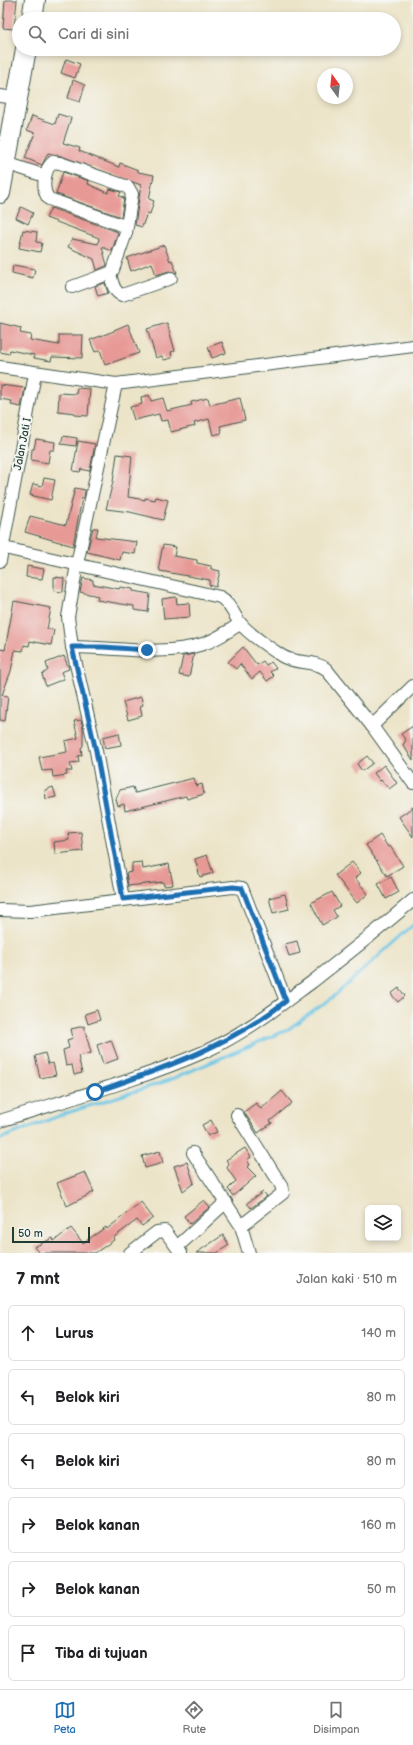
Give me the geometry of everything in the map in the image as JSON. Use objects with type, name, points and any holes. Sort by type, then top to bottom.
[{"type":"main road","points":[[33,12],[35,0]]},
{"type":"main road","points":[[0,193],[6,163],[9,97],[24,56]]},
{"type":"street","points":[[72,287],[110,273],[115,266],[126,233],[132,194],[128,187],[60,163],[53,162],[49,165],[45,176],[46,193],[49,199],[127,226]]},
{"type":"street","points":[[6,163],[45,176]]},
{"type":"street","points":[[110,273],[115,290],[117,293],[122,295],[171,278]]},
{"type":"street","points":[[0,367],[35,374],[116,384],[413,346]]},
{"type":"street","name":"Jalan Jati I","points":[[0,562],[1,547],[35,374]]},
{"type":"street","points":[[116,384],[77,564],[68,617],[72,647],[96,751],[123,899]]},
{"type":"street","points":[[1,547],[220,597],[228,603],[240,624],[282,656],[295,661],[316,663],[326,669],[372,726],[413,783]]},
{"type":"street","points":[[72,647],[166,651],[202,644],[214,640],[240,624]]},
{"type":"street","points":[[372,726],[413,686]]},
{"type":"street","points":[[0,910],[30,911],[233,887],[242,888],[286,1001]]},
{"type":"street","points":[[0,1121],[95,1092],[166,1067],[207,1050],[264,1019],[378,931],[413,900]]},
{"type":"street","points":[[237,1115],[281,1185],[283,1191],[283,1193],[241,1226]]},
{"type":"street","points":[[192,1153],[241,1226],[249,1253]]},
{"type":"street","points":[[130,1253],[161,1231],[164,1231],[179,1250],[226,1202]]},
{"type":"building","points":[[5,0],[17,0],[16,12],[12,12],[12,29],[3,28]]},
{"type":"building","points":[[66,59],[80,64],[75,78],[61,73]]},
{"type":"building","points":[[73,80],[85,85],[80,102],[68,98]]},
{"type":"building","points":[[58,114],[71,118],[63,143],[80,148],[79,151],[119,167],[120,163],[138,170],[138,172],[154,175],[149,199],[154,201],[150,214],[147,213],[142,227],[135,225],[141,185],[61,156],[48,153],[42,165],[25,158],[35,133],[27,130],[32,116],[55,124]]},
{"type":"building","points":[[63,172],[89,181],[88,184],[108,193],[110,189],[121,192],[119,196],[124,198],[121,217],[56,194]]},
{"type":"building","points":[[21,207],[33,213],[28,224],[16,218]]},
{"type":"building","points":[[51,208],[118,232],[112,251],[102,247],[106,266],[97,270],[94,259],[68,247],[72,239],[98,244],[99,238],[46,218]]},
{"type":"building","points":[[23,230],[37,232],[36,242],[42,243],[40,252],[19,248]]},
{"type":"building","points":[[164,245],[170,261],[172,260],[177,273],[169,271],[156,275],[152,263],[131,271],[127,258]]},
{"type":"building","points":[[13,265],[35,269],[33,278],[12,273]]},
{"type":"building","points":[[105,283],[108,293],[98,296],[95,286]]},
{"type":"building","points":[[0,323],[21,328],[20,333],[31,335],[30,340],[59,345],[59,335],[83,335],[82,358],[52,357],[51,361],[34,358],[34,355],[10,350],[9,354],[0,352]]},
{"type":"building","points":[[167,323],[175,351],[171,352],[172,358],[164,360],[162,356],[156,358],[147,329]]},
{"type":"building","points":[[128,324],[139,353],[105,365],[100,350],[95,352],[90,340]]},
{"type":"building","points":[[222,342],[226,353],[212,358],[208,347]]},
{"type":"building","points":[[0,385],[25,388],[21,407],[11,405],[12,401],[0,399]]},
{"type":"building","points":[[77,388],[90,389],[88,416],[58,411],[59,393],[76,394]]},
{"type":"building","points":[[149,395],[151,401],[163,398],[167,411],[192,405],[191,402],[208,398],[210,405],[240,398],[245,420],[220,426],[222,433],[213,435],[209,419],[194,423],[195,426],[171,432],[168,420],[161,421],[159,414],[134,420],[130,407],[142,404],[141,397]]},
{"type":"building","points":[[63,436],[77,438],[76,446],[61,444]]},
{"type":"building","points":[[36,439],[55,442],[54,450],[50,450],[48,463],[31,460],[32,449],[34,449]]},
{"type":"building","points":[[78,441],[95,444],[90,471],[81,469],[80,472],[73,471]]},
{"type":"building","points":[[117,454],[132,456],[128,497],[155,500],[156,497],[168,500],[163,520],[130,512],[106,509],[113,482]]},
{"type":"building","points":[[44,478],[55,480],[51,500],[30,495],[33,484],[42,486]]},
{"type":"building","points":[[75,488],[85,490],[84,498],[82,498],[73,546],[25,532],[30,516],[66,525]]},
{"type":"building","points":[[93,528],[98,528],[96,537],[137,542],[135,554],[122,552],[120,560],[87,552]]},
{"type":"building","points":[[163,545],[176,547],[174,556],[197,560],[197,563],[211,566],[211,569],[220,571],[216,587],[209,585],[210,580],[160,571],[159,565]]},
{"type":"building","points":[[27,566],[44,569],[42,579],[26,577]]},
{"type":"building","points":[[54,577],[64,578],[63,592],[54,591]]},
{"type":"building","points":[[83,578],[93,580],[93,584],[119,589],[120,587],[133,589],[133,591],[150,594],[148,612],[134,610],[134,606],[97,600],[98,596],[80,592]]},
{"type":"building","points":[[176,597],[177,604],[189,603],[190,617],[164,619],[162,599]]},
{"type":"building","points":[[14,601],[51,608],[47,629],[54,630],[51,645],[30,641],[29,646],[24,645],[23,651],[15,650],[11,671],[2,695],[8,696],[5,721],[0,720],[0,649],[5,650]]},
{"type":"building","points":[[243,647],[257,665],[263,661],[266,665],[271,662],[276,668],[270,672],[274,676],[267,681],[260,672],[252,679],[240,664],[236,669],[228,662]]},
{"type":"building","points":[[194,654],[189,677],[179,675],[183,656]]},
{"type":"building","points":[[64,656],[69,669],[61,672],[64,679],[46,686],[42,675],[48,670],[46,663]]},
{"type":"building","points":[[141,697],[143,705],[140,706],[142,716],[128,720],[123,702]]},
{"type":"building","points":[[81,720],[83,728],[83,746],[81,748],[82,755],[78,756],[79,762],[70,763],[72,771],[66,771],[67,775],[53,777],[52,770],[42,771],[39,757],[67,752],[65,741],[78,738],[74,721]]},
{"type":"building","points":[[413,726],[413,760],[403,745],[406,740],[401,734]]},
{"type":"building","points":[[119,733],[121,745],[105,748],[103,737]]},
{"type":"building","points":[[367,756],[373,763],[362,771],[357,764]]},
{"type":"building","points":[[384,765],[397,783],[389,789],[374,773]]},
{"type":"building","points":[[194,778],[196,786],[202,784],[204,794],[187,799],[186,796],[125,811],[124,804],[118,806],[116,799],[120,790],[133,787],[135,793]]},
{"type":"building","points":[[53,787],[56,797],[46,799],[45,790]]},
{"type":"building","points":[[413,807],[413,837],[399,817]]},
{"type":"building","points":[[81,832],[83,851],[55,854],[54,842],[69,840],[68,833]]},
{"type":"building","points":[[380,835],[388,847],[390,846],[403,866],[387,876],[366,845]]},
{"type":"building","points":[[207,855],[213,873],[200,877],[195,859]]},
{"type":"building","points":[[142,862],[143,869],[169,864],[173,885],[164,886],[163,882],[128,886],[126,873],[132,872],[132,863]]},
{"type":"building","points":[[352,862],[361,873],[355,878],[368,894],[357,903],[335,875]]},
{"type":"building","points":[[391,877],[399,892],[386,899],[378,884]]},
{"type":"building","points":[[332,892],[340,906],[333,910],[337,917],[322,925],[311,903]]},
{"type":"building","points":[[285,894],[289,909],[273,913],[269,898]]},
{"type":"building","points":[[297,941],[300,953],[289,956],[285,944]]},
{"type":"building","points":[[399,988],[405,996],[398,1002],[391,994]]},
{"type":"building","points":[[97,1010],[100,1020],[88,1024],[85,1014]]},
{"type":"building","points":[[84,1026],[91,1053],[78,1056],[82,1073],[74,1075],[72,1065],[66,1066],[63,1050],[69,1048],[67,1040],[73,1038],[71,1029]]},
{"type":"building","points":[[111,1040],[118,1059],[103,1064],[97,1045]]},
{"type":"building","points":[[45,1053],[48,1064],[53,1063],[56,1075],[40,1078],[35,1056]]},
{"type":"building","points":[[282,1091],[292,1103],[270,1121],[272,1123],[258,1133],[244,1112],[256,1103],[261,1109]]},
{"type":"building","points":[[211,1120],[217,1132],[208,1136],[202,1125]]},
{"type":"building","points":[[245,1148],[251,1157],[247,1160],[250,1165],[247,1167],[256,1176],[233,1196],[228,1189],[236,1181],[227,1168],[229,1164],[226,1160]]},
{"type":"building","points":[[160,1151],[163,1163],[145,1168],[142,1156]]},
{"type":"building","points":[[187,1162],[194,1183],[183,1191],[174,1166]]},
{"type":"building","points":[[85,1172],[94,1192],[67,1206],[57,1183]]},
{"type":"building","points":[[263,1192],[267,1196],[251,1208],[247,1203]]},
{"type":"building","points":[[204,1200],[210,1207],[190,1224],[184,1216]]},
{"type":"building","points":[[141,1202],[153,1218],[142,1226],[137,1220],[113,1238],[114,1240],[95,1253],[39,1253],[34,1247],[53,1238],[54,1241],[71,1228],[83,1243],[106,1227],[107,1229]]},
{"type":"building","points":[[223,1235],[229,1245],[217,1253],[196,1253]]},
{"type":"waterway","points":[[0,1139],[64,1114],[167,1081],[287,1030],[332,998],[413,925]]},
{"type":"route","points":[[95,1092],[166,1067],[207,1050],[264,1019],[286,1001],[242,888],[233,887],[123,899],[96,751],[72,647],[103,647],[147,650]]}]
